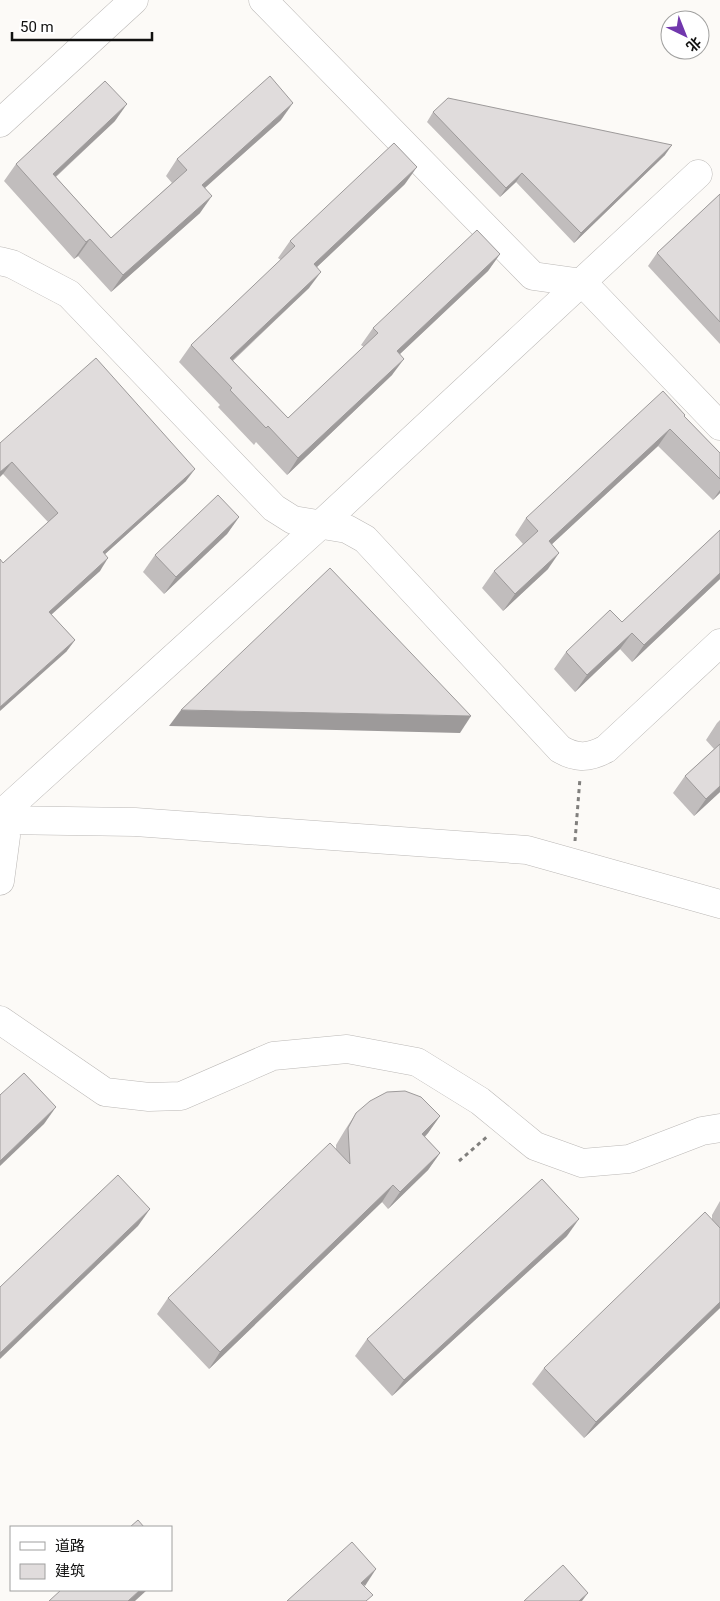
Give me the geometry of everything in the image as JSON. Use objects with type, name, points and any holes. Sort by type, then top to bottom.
[{"type":"street","points":[[0,123],[134,0]]},
{"type":"street","points":[[263,0],[533,276],[583,283],[720,426]]},
{"type":"street","points":[[0,881],[1,827],[319,526],[583,283],[698,174]]},
{"type":"street","points":[[0,261],[12,264],[70,294],[274,508],[293,520],[319,526],[347,529],[365,538],[560,749],[570,755],[582,757],[594,755],[606,749],[720,642]]},
{"type":"street","points":[[1,827],[135,822],[526,850],[720,904]]},
{"type":"street","points":[[1,827],[521,866],[720,920]]},
{"type":"street","points":[[0,1020],[105,1092],[149,1097],[181,1096],[273,1056],[347,1049],[418,1062],[480,1101],[535,1146],[582,1163],[630,1159],[702,1131],[720,1128]]},
{"type":"path","points":[[573,863],[582,757]]},
{"type":"path","points":[[459,1161],[505,1122]]},
{"type":"building","points":[[270,76],[293,103],[202,185],[212,196],[123,275],[90,239],[86,242],[16,164],[105,81],[127,104],[53,174],[111,238],[187,170],[177,159]]},
{"type":"building","points":[[448,98],[672,145],[581,233],[522,173],[506,188],[433,112]]},
{"type":"building","points":[[394,143],[417,167],[314,264],[321,272],[230,358],[288,418],[378,333],[373,328],[477,230],[500,254],[397,351],[404,359],[298,458],[230,390],[232,388],[191,345],[295,246],[290,241]]},
{"type":"building","points":[[720,194],[720,322],[657,253]]},
{"type":"building","points":[[96,358],[195,469],[103,552],[108,558],[49,612],[75,640],[0,707],[0,559],[3,563],[58,513],[12,462],[0,472],[0,443]]},
{"type":"building","points":[[663,391],[720,453],[720,479],[670,429],[549,541],[559,553],[515,594],[494,571],[538,531],[526,518]]},
{"type":"building","points":[[218,495],[239,517],[176,577],[155,555]]},
{"type":"building","points":[[720,530],[720,573],[644,645],[632,633],[587,675],[566,652],[610,610],[622,622]]},
{"type":"building","points":[[330,568],[471,716],[181,710]]},
{"type":"building","points":[[720,744],[720,786],[706,799],[685,776]]},
{"type":"building","points":[[24,1073],[56,1107],[0,1161],[0,1095]]},
{"type":"building","points":[[405,1091],[421,1097],[440,1116],[422,1134],[440,1153],[400,1192],[393,1185],[220,1352],[168,1298],[330,1143],[350,1164],[348,1128],[356,1113],[370,1101],[387,1092]]},
{"type":"building","points":[[118,1175],[150,1209],[0,1353],[0,1287]]},
{"type":"building","points":[[542,1179],[579,1219],[404,1380],[367,1339]]},
{"type":"building","points":[[705,1212],[720,1228],[720,1302],[596,1422],[544,1368]]},
{"type":"building","points":[[138,1520],[143,1526],[131,1526]]},
{"type":"building","points":[[352,1542],[376,1569],[361,1583],[373,1595],[366,1601],[287,1601]]},
{"type":"building","points":[[563,1565],[588,1593],[579,1601],[524,1601]]},
{"type":"building","points":[[60,1591],[139,1591],[128,1601],[49,1601]]}]
